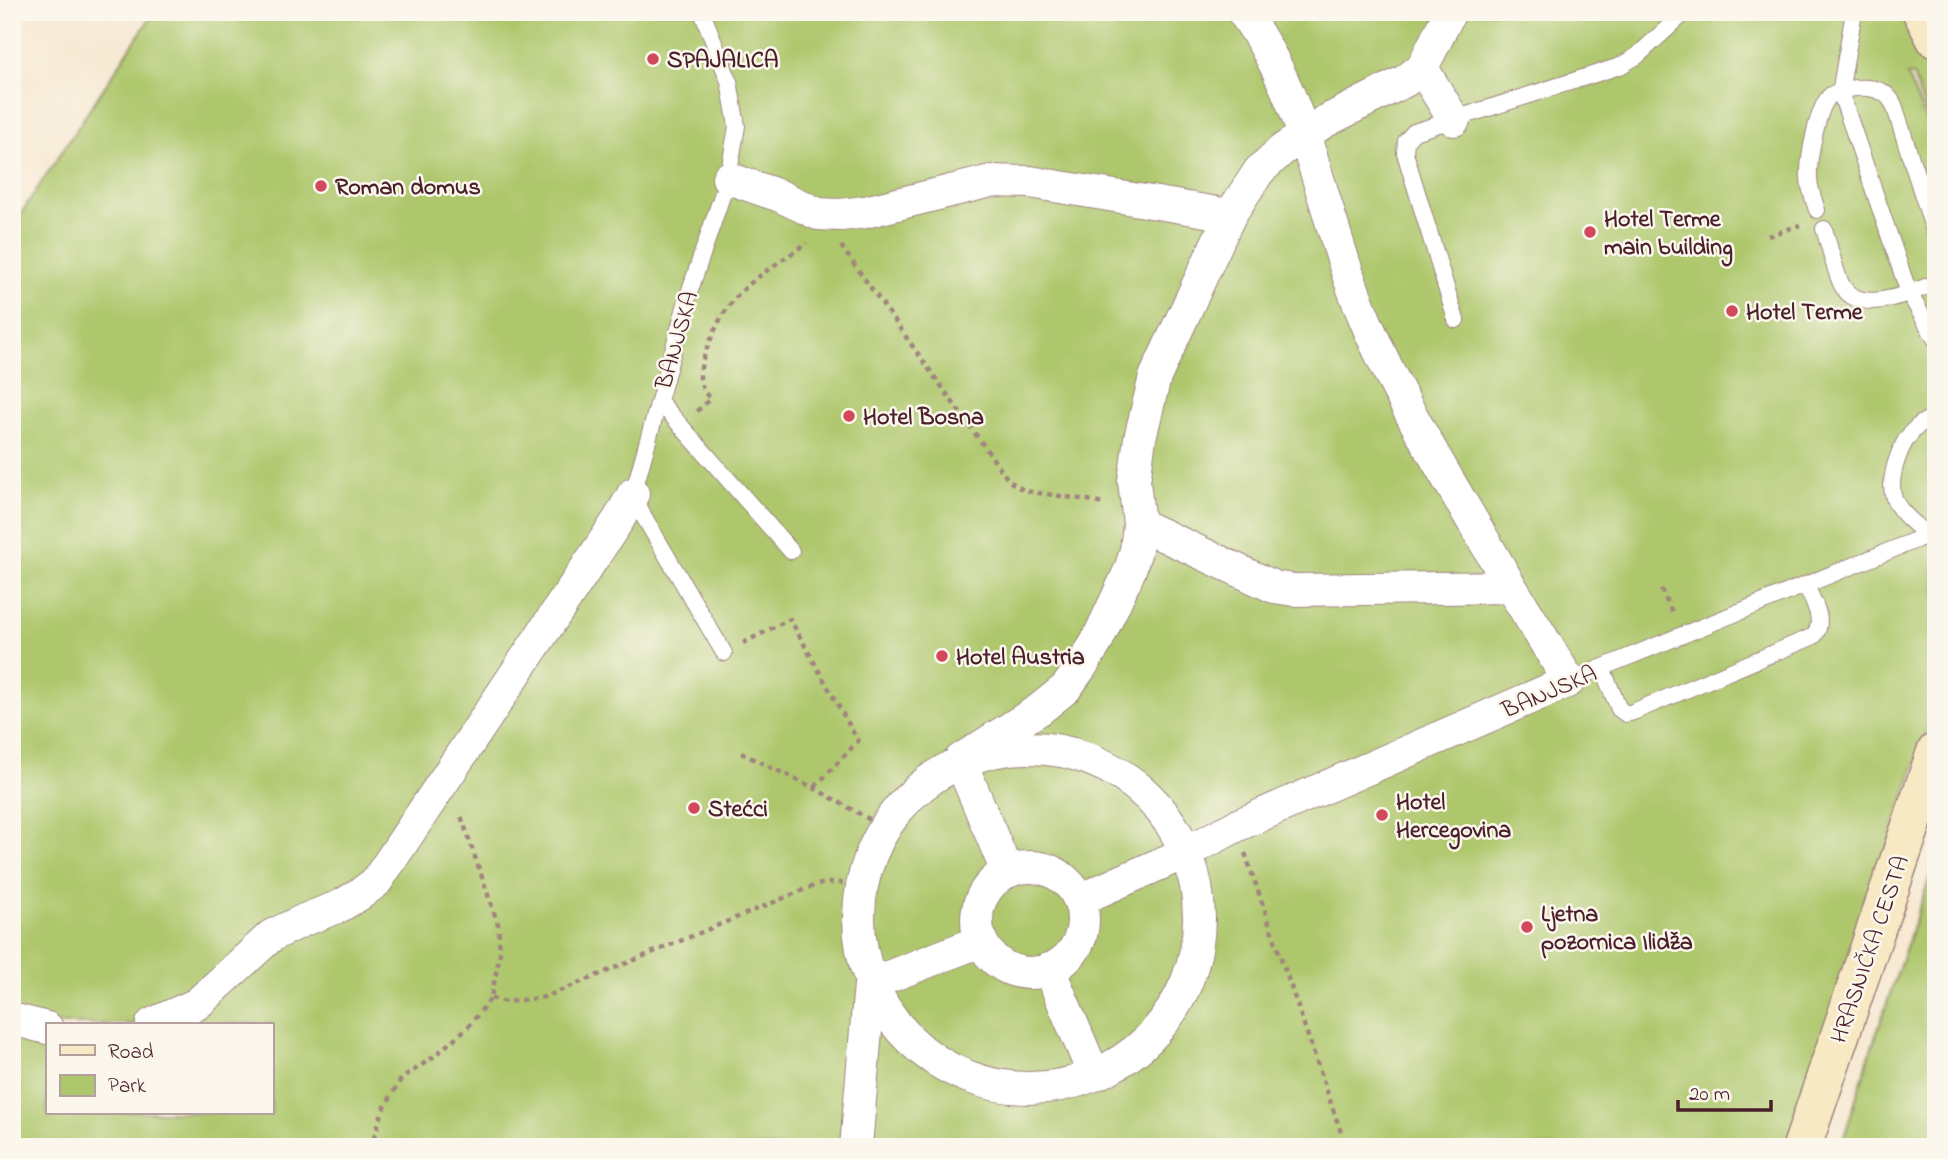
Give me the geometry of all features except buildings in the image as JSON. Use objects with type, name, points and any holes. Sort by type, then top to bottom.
[{"type":"street","points":[[1243,12],[1279,70],[1305,135],[1356,298],[1399,392],[1511,587],[1569,681]]},
{"type":"street","points":[[960,760],[1028,746],[1085,756],[1121,773],[1158,805],[1187,852],[1198,893],[1199,938],[1186,986],[1172,1011],[1151,1036],[1128,1057],[1094,1075],[1043,1088],[1005,1087],[974,1079],[940,1063],[901,1032],[870,984],[858,936],[860,883],[883,827],[914,790],[960,760],[1040,709],[1066,688],[1097,643],[1130,570],[1136,550],[1139,524],[1135,481],[1140,438],[1155,377],[1230,215],[1259,171],[1282,150],[1324,122],[1405,81],[1422,68],[1450,12]]},
{"type":"street","points":[[1922,12],[1936,39]]},
{"type":"street","points":[[1422,68],[1454,120]]},
{"type":"street","points":[[728,178],[780,196],[823,221],[991,181],[1030,182],[1230,215]]},
{"type":"street","points":[[154,1023],[197,1004],[271,936],[340,906],[376,882],[612,530],[633,494]]},
{"type":"street","points":[[1139,524],[1274,587],[1294,590],[1511,587]]},
{"type":"street","name":"BANJSKA","points":[[1079,900],[1187,852],[1236,826],[1569,681]]},
{"type":"street","name":"HRASNIČKA CESTA","points":[[1802,1147],[1936,752]]},
{"type":"street","points":[[960,760],[1007,872]]},
{"type":"street","points":[[1024,867],[1041,868],[1057,874],[1070,885],[1079,900],[1083,916],[1082,932],[1075,948],[1049,969],[1017,971],[1002,965],[981,941],[977,925],[978,908],[984,893],[994,880],[1007,872],[1024,867]]},
{"type":"street","points":[[870,984],[981,941]]},
{"type":"street","points":[[1049,969],[1094,1075]]},
{"type":"street","points":[[856,1147],[870,984]]},
{"type":"street","points":[[12,1019],[46,1028]]},
{"type":"lane","name":"BANJSKA","points":[[633,494],[689,293],[728,178],[737,126],[729,81],[702,12]]},
{"type":"lane","points":[[1456,320],[1405,153],[1406,141],[1414,132],[1620,66],[1637,56],[1685,12]]},
{"type":"lane","points":[[1854,12],[1841,92],[1909,293],[1936,340]]},
{"type":"lane","points":[[1817,209],[1809,180],[1811,146],[1825,104],[1830,96],[1841,92],[1868,88],[1881,91],[1891,97],[1936,237]]},
{"type":"lane","points":[[1824,229],[1843,287],[1853,298],[1870,303],[1936,283]]},
{"type":"lane","points":[[659,401],[791,551]]},
{"type":"lane","points":[[1926,532],[1902,511],[1894,497],[1892,480],[1898,455],[1914,428],[1926,419],[1936,416]]},
{"type":"lane","points":[[633,494],[724,653]]},
{"type":"lane","name":"BANJSKA","points":[[1569,681],[1806,585],[1926,532]]},
{"type":"lane","points":[[1602,668],[1619,709],[1626,714],[1633,712],[1814,636],[1820,628],[1820,618],[1806,585]]},
{"type":"path","points":[[681,426],[710,399],[699,382],[701,367],[712,336],[726,309],[739,293],[823,221],[1009,481],[1025,491],[1088,499],[1112,507],[1139,524]]},
{"type":"path","points":[[1768,236],[1803,224]]},
{"type":"path","points":[[724,653],[790,618],[858,741],[814,788]]},
{"type":"path","points":[[741,752],[814,788],[883,827]]},
{"type":"path","points":[[369,1147],[383,1110],[401,1079],[432,1058],[468,1027],[491,998],[500,953],[498,923],[447,775]]},
{"type":"path","points":[[1236,826],[1346,1147]]},
{"type":"path","points":[[491,998],[506,1002],[545,997],[807,888],[824,883],[860,883]]},
{"type":"green space","points":[[154,12],[1902,12],[1936,71],[1936,142],[1913,76],[1907,75],[1936,145],[1936,565],[1933,572],[1936,575],[1936,702],[1787,1147],[12,1147],[12,227]]},
{"type":"green space","points":[[1936,859],[1936,1147],[1841,1147],[1871,1050]]},
{"type":"place","name":"SPAJALICA","points":[[653,59]]},
{"type":"place","name":"Roman domus","points":[[321,186]]},
{"type":"place","name":"Hotel Terme main building","points":[[1590,232]]},
{"type":"place","name":"Hotel Terme","points":[[1732,311]]},
{"type":"place","name":"Hotel Bosna","points":[[849,416]]},
{"type":"place","name":"Hotel Austria","points":[[942,656]]},
{"type":"place","name":"Stećci","points":[[694,808]]},
{"type":"place","name":"Hotel Hercegovina","points":[[1382,815]]},
{"type":"place","name":"Ljetna pozornica Ilidža","points":[[1527,927]]}]
